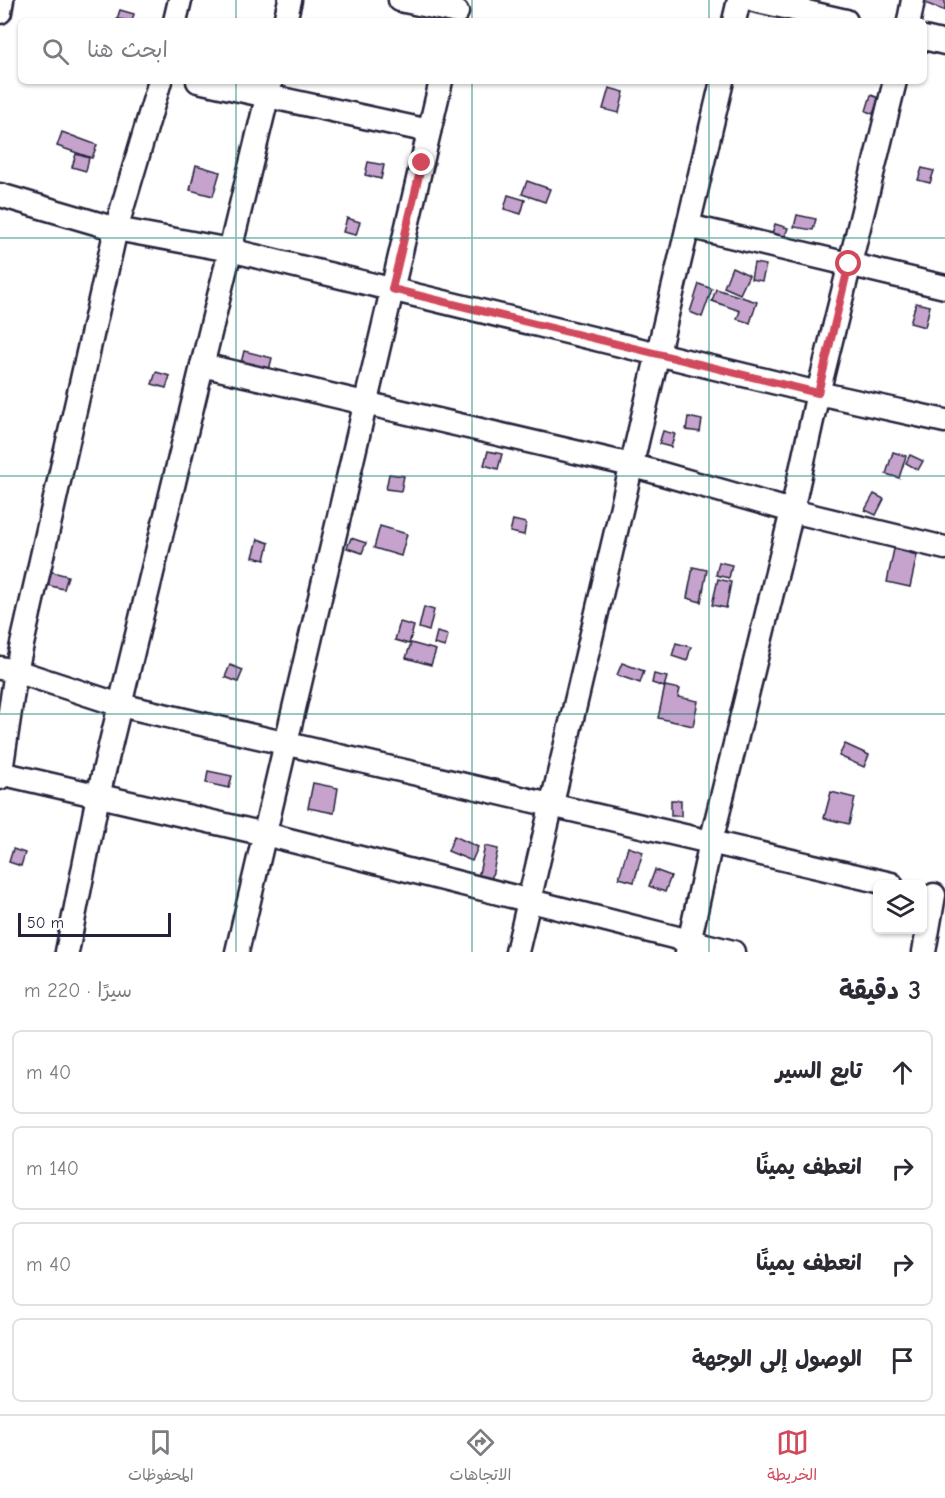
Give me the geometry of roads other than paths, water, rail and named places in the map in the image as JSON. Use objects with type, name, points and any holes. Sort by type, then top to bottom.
[{"type":"street","points":[[0,12],[2,0]]},
{"type":"street","points":[[176,18],[180,0]]},
{"type":"street","points":[[286,18],[290,0]]},
{"type":"street","points":[[400,0],[457,11]]},
{"type":"street","points":[[736,18],[739,0]]},
{"type":"street","points":[[754,0],[833,18]]},
{"type":"street","points":[[910,18],[913,0]]},
{"type":"street","points":[[927,40],[945,43]]},
{"type":"street","points":[[159,84],[116,229],[8,669],[0,775],[265,834],[528,902],[688,947],[733,952]]},
{"type":"street","points":[[225,84],[269,89],[429,131]]},
{"type":"street","points":[[237,952],[440,84]]},
{"type":"street","points":[[517,952],[721,84]]},
{"type":"street","points":[[688,947],[818,393],[894,84]]},
{"type":"street","points":[[67,952],[98,796],[269,89]]},
{"type":"street","points":[[0,195],[116,229],[230,250],[818,393],[945,421]]},
{"type":"street","points":[[688,226],[945,287]]},
{"type":"street","points":[[202,364],[631,465],[792,511],[945,548]]},
{"type":"street","points":[[8,669],[120,705],[873,881]]},
{"type":"street","points":[[924,952],[934,895]]}]
